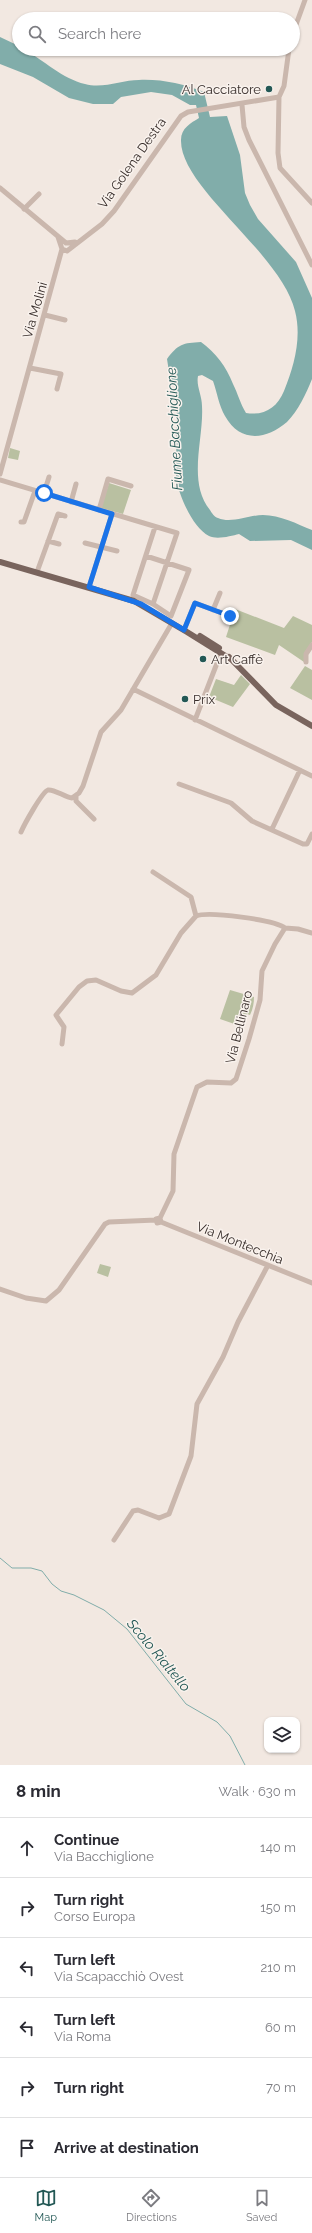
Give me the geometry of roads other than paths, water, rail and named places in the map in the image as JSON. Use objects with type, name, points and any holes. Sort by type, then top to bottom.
[{"type":"main road","points":[[0,562],[142,602],[162,613],[175,625],[232,660]]},
{"type":"main road","points":[[186,631],[211,642],[232,660],[276,705],[312,726]]},
{"type":"street","points":[[300,12],[304,0]]},
{"type":"street","points":[[288,56],[283,92],[279,97],[278,153],[280,168],[312,203]]},
{"type":"street","name":"Via Golena Destra","points":[[66,247],[102,224],[114,211],[175,121],[180,116],[194,111],[279,97]]},
{"type":"street","points":[[242,105],[244,127],[312,265]]},
{"type":"street","points":[[0,188],[58,237],[66,247]]},
{"type":"street","points":[[24,209],[39,194]]},
{"type":"street","name":"Via Molini","points":[[0,474],[61,258],[66,247]]},
{"type":"street","points":[[45,314],[65,320]]},
{"type":"street","points":[[30,368],[62,374],[58,388]]},
{"type":"street","points":[[44,493],[49,478]]},
{"type":"street","points":[[98,510],[108,479],[131,486]]},
{"type":"street","points":[[0,480],[177,533],[153,604]]},
{"type":"street","points":[[71,502],[76,484]]},
{"type":"street","points":[[21,522],[24,522],[35,490]]},
{"type":"street","points":[[37,572],[58,514],[65,516]]},
{"type":"street","points":[[89,587],[112,514]]},
{"type":"street","points":[[146,556],[189,570],[173,615],[162,613],[153,604],[142,602],[133,595],[155,527]]},
{"type":"street","points":[[48,541],[59,544]]},
{"type":"street","points":[[85,543],[116,551]]},
{"type":"street","points":[[214,610],[220,593]]},
{"type":"street","points":[[186,631],[195,603],[230,616]]},
{"type":"street","points":[[94,819],[76,801],[76,797],[83,786],[101,732],[119,713],[175,625]]},
{"type":"street","points":[[306,662],[306,654],[312,645]]},
{"type":"street","points":[[195,720],[219,658],[222,654]]},
{"type":"street","points":[[133,689],[312,776]]},
{"type":"street","points":[[272,829],[300,770]]},
{"type":"street","points":[[179,784],[231,803],[252,821],[303,844],[310,843],[312,834]]},
{"type":"street","points":[[21,832],[28,817],[45,792],[50,790],[72,798],[76,797]]},
{"type":"street","points":[[153,872],[191,897],[196,916]]},
{"type":"street","points":[[62,1044],[64,1027],[56,1015],[83,983],[96,980],[120,991],[132,993],[156,975],[181,933],[196,916],[210,914],[246,918],[312,933]]},
{"type":"street","name":"Via Bellinaro","points":[[159,1220],[173,1191],[174,1154],[195,1091],[200,1085],[207,1082],[231,1083],[238,1076],[260,1000],[262,971],[275,944],[285,928]]},
{"type":"street","points":[[0,1289],[26,1298],[46,1301],[59,1290],[105,1224],[159,1220]]},
{"type":"street","name":"Via Montecchia","points":[[159,1220],[267,1267],[312,1283]]},
{"type":"street","points":[[114,1540],[133,1510],[138,1510],[159,1518],[169,1514],[191,1456],[196,1404],[223,1357],[238,1322],[267,1267]]},
{"type":"water","points":[[0,37],[12,43],[12,56],[34,56],[61,74],[77,82],[92,85],[106,85],[133,80],[148,80],[180,84],[204,92],[210,117],[227,116],[240,155],[245,193],[250,205],[258,219],[296,262],[312,298],[312,379],[295,413],[287,422],[271,432],[254,436],[246,435],[231,425],[221,408],[213,381],[202,375],[198,376],[202,406],[198,460],[199,486],[203,499],[214,516],[223,520],[234,520],[258,515],[269,515],[288,520],[312,530],[312,550],[291,540],[250,541],[239,534],[220,538],[209,536],[197,526],[187,510],[176,478],[177,389],[170,378],[167,359],[174,350],[181,345],[201,342],[216,355],[224,366],[246,413],[253,414],[269,410],[281,397],[294,362],[298,331],[295,311],[286,289],[253,244],[196,179],[185,159],[181,136],[187,126],[199,118],[196,105],[190,105],[172,95],[151,92],[121,97],[113,104],[93,104],[69,98],[33,77],[0,64]]},
{"type":"waterway","name":"Scolo Rialtello","points":[[0,1558],[12,1568],[31,1568],[42,1571],[52,1584],[61,1591],[74,1595],[104,1610],[127,1629],[186,1704],[217,1722],[230,1736],[245,1765]]},
{"type":"place","name":"Al Cacciatore","points":[[269,89]]},
{"type":"place","name":"Art Caffè","points":[[203,659]]},
{"type":"place","name":"Prix","points":[[185,699]]},
{"type":"water label","name":"Fiume Bacchiglione","points":[[174,429]]}]
